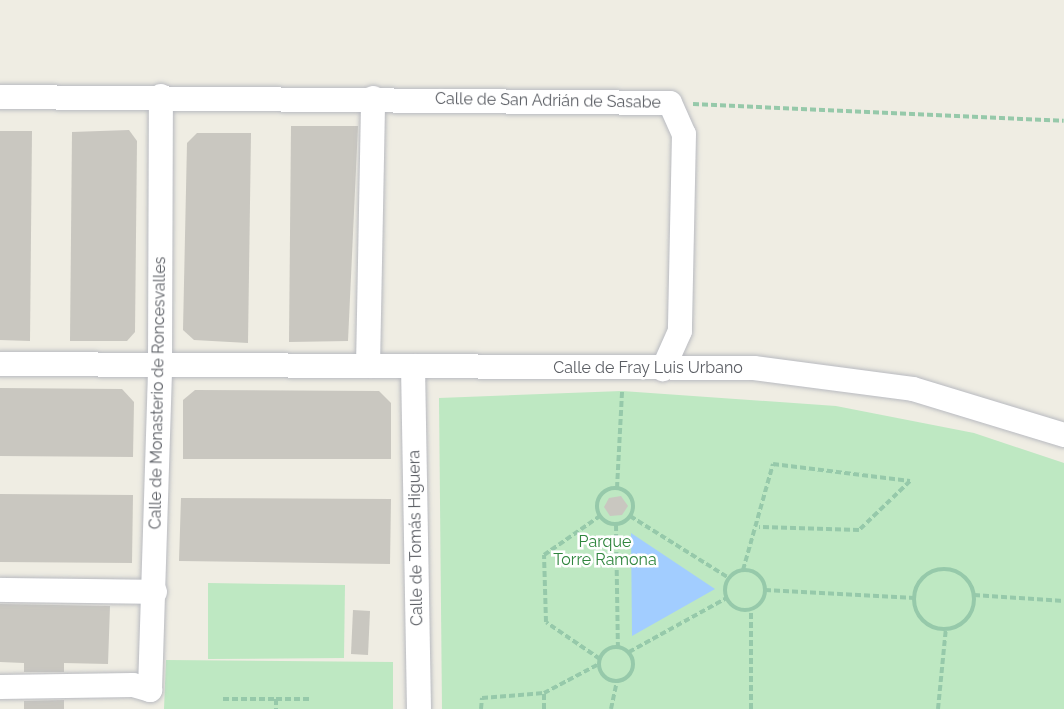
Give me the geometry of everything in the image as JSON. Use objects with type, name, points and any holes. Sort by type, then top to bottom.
[{"type":"street","name":"Calle de San Adrián de Sasabe","points":[[0,97],[161,96],[373,109],[670,103],[684,134],[680,331],[663,369]]},
{"type":"street","name":"Calle de Monasterio de Roncesvalles","points":[[0,687],[133,685],[150,690],[155,592],[160,363],[161,96]]},
{"type":"street","points":[[369,356],[373,109]]},
{"type":"street","points":[[680,331],[707,365]]},
{"type":"street","name":"Calle de Fray Luis Urbano","points":[[0,364],[160,363],[369,356],[413,366],[663,369],[707,365],[837,375],[913,389],[1064,435]]},
{"type":"street","name":"Calle de Tomás Higuera","points":[[413,366],[419,709]]},
{"type":"street","points":[[0,590],[155,592]]},
{"type":"path","points":[[670,103],[1064,121]]},
{"type":"path","points":[[616,488],[622,392]]},
{"type":"path","points":[[729,578],[743,570],[759,527],[773,464],[910,482],[859,530],[759,527]]},
{"type":"path","points":[[600,516],[598,500],[616,488]]},
{"type":"path","points":[[616,488],[630,496],[630,516]]},
{"type":"path","points":[[600,516],[616,525]]},
{"type":"path","points":[[600,516],[544,555],[546,622],[600,658]]},
{"type":"path","points":[[616,525],[630,516]]},
{"type":"path","points":[[630,516],[729,578]]},
{"type":"path","points":[[616,525],[618,647]]},
{"type":"path","points":[[942,569],[961,574],[974,595],[968,618],[946,628],[924,621],[915,598],[924,577],[942,569]]},
{"type":"path","points":[[743,570],[761,578],[765,590]]},
{"type":"path","points":[[729,578],[727,598],[738,610],[751,610]]},
{"type":"path","points":[[765,590],[915,598]]},
{"type":"path","points":[[751,709],[751,610],[765,590]]},
{"type":"path","points":[[974,595],[1064,601]]},
{"type":"path","points":[[629,652],[727,598]]},
{"type":"path","points":[[938,709],[946,628]]},
{"type":"path","points":[[617,681],[602,675],[599,664],[600,658],[618,647]]},
{"type":"path","points":[[618,647],[629,652]]},
{"type":"path","points":[[611,709],[617,681],[633,669],[629,652]]},
{"type":"path","points":[[481,709],[482,698],[544,693],[599,664]]},
{"type":"path","points":[[544,693],[544,709]]},
{"type":"path","points":[[222,699],[309,699]]},
{"type":"path","points":[[276,699],[276,709]]},
{"type":"green space","name":"Parque Torre Ramona","points":[[622,391],[836,406],[974,433],[1064,463],[1064,709],[442,709],[439,398]]},
{"type":"green space","points":[[208,583],[345,585],[344,658],[208,659]]},
{"type":"green space","points":[[166,660],[393,662],[393,709],[164,709]]},
{"type":"water","points":[[631,533],[715,589],[632,636]]},
{"type":"building","points":[[291,126],[358,126],[348,341],[289,342]]},
{"type":"building","points":[[129,130],[137,141],[135,332],[127,341],[70,341],[72,132]]},
{"type":"building","points":[[0,131],[32,131],[30,341],[0,340]]},
{"type":"building","points":[[197,133],[251,133],[248,343],[194,340],[183,330],[187,143]]},
{"type":"building","points":[[0,388],[122,389],[134,402],[133,457],[0,456]]},
{"type":"building","points":[[195,390],[379,391],[391,403],[391,459],[183,459],[183,400]]},
{"type":"building","points":[[0,494],[133,495],[132,563],[0,562]]},
{"type":"building","points":[[621,496],[628,506],[622,515],[610,516],[604,507],[609,498]]},
{"type":"building","points":[[181,498],[391,499],[390,564],[179,561]]},
{"type":"building","points":[[0,604],[110,606],[108,664],[64,663],[64,672],[24,672],[24,663],[0,662]]},
{"type":"building","points":[[353,610],[370,611],[368,655],[351,654]]},
{"type":"building","points":[[64,700],[64,709],[24,709],[24,701]]}]
